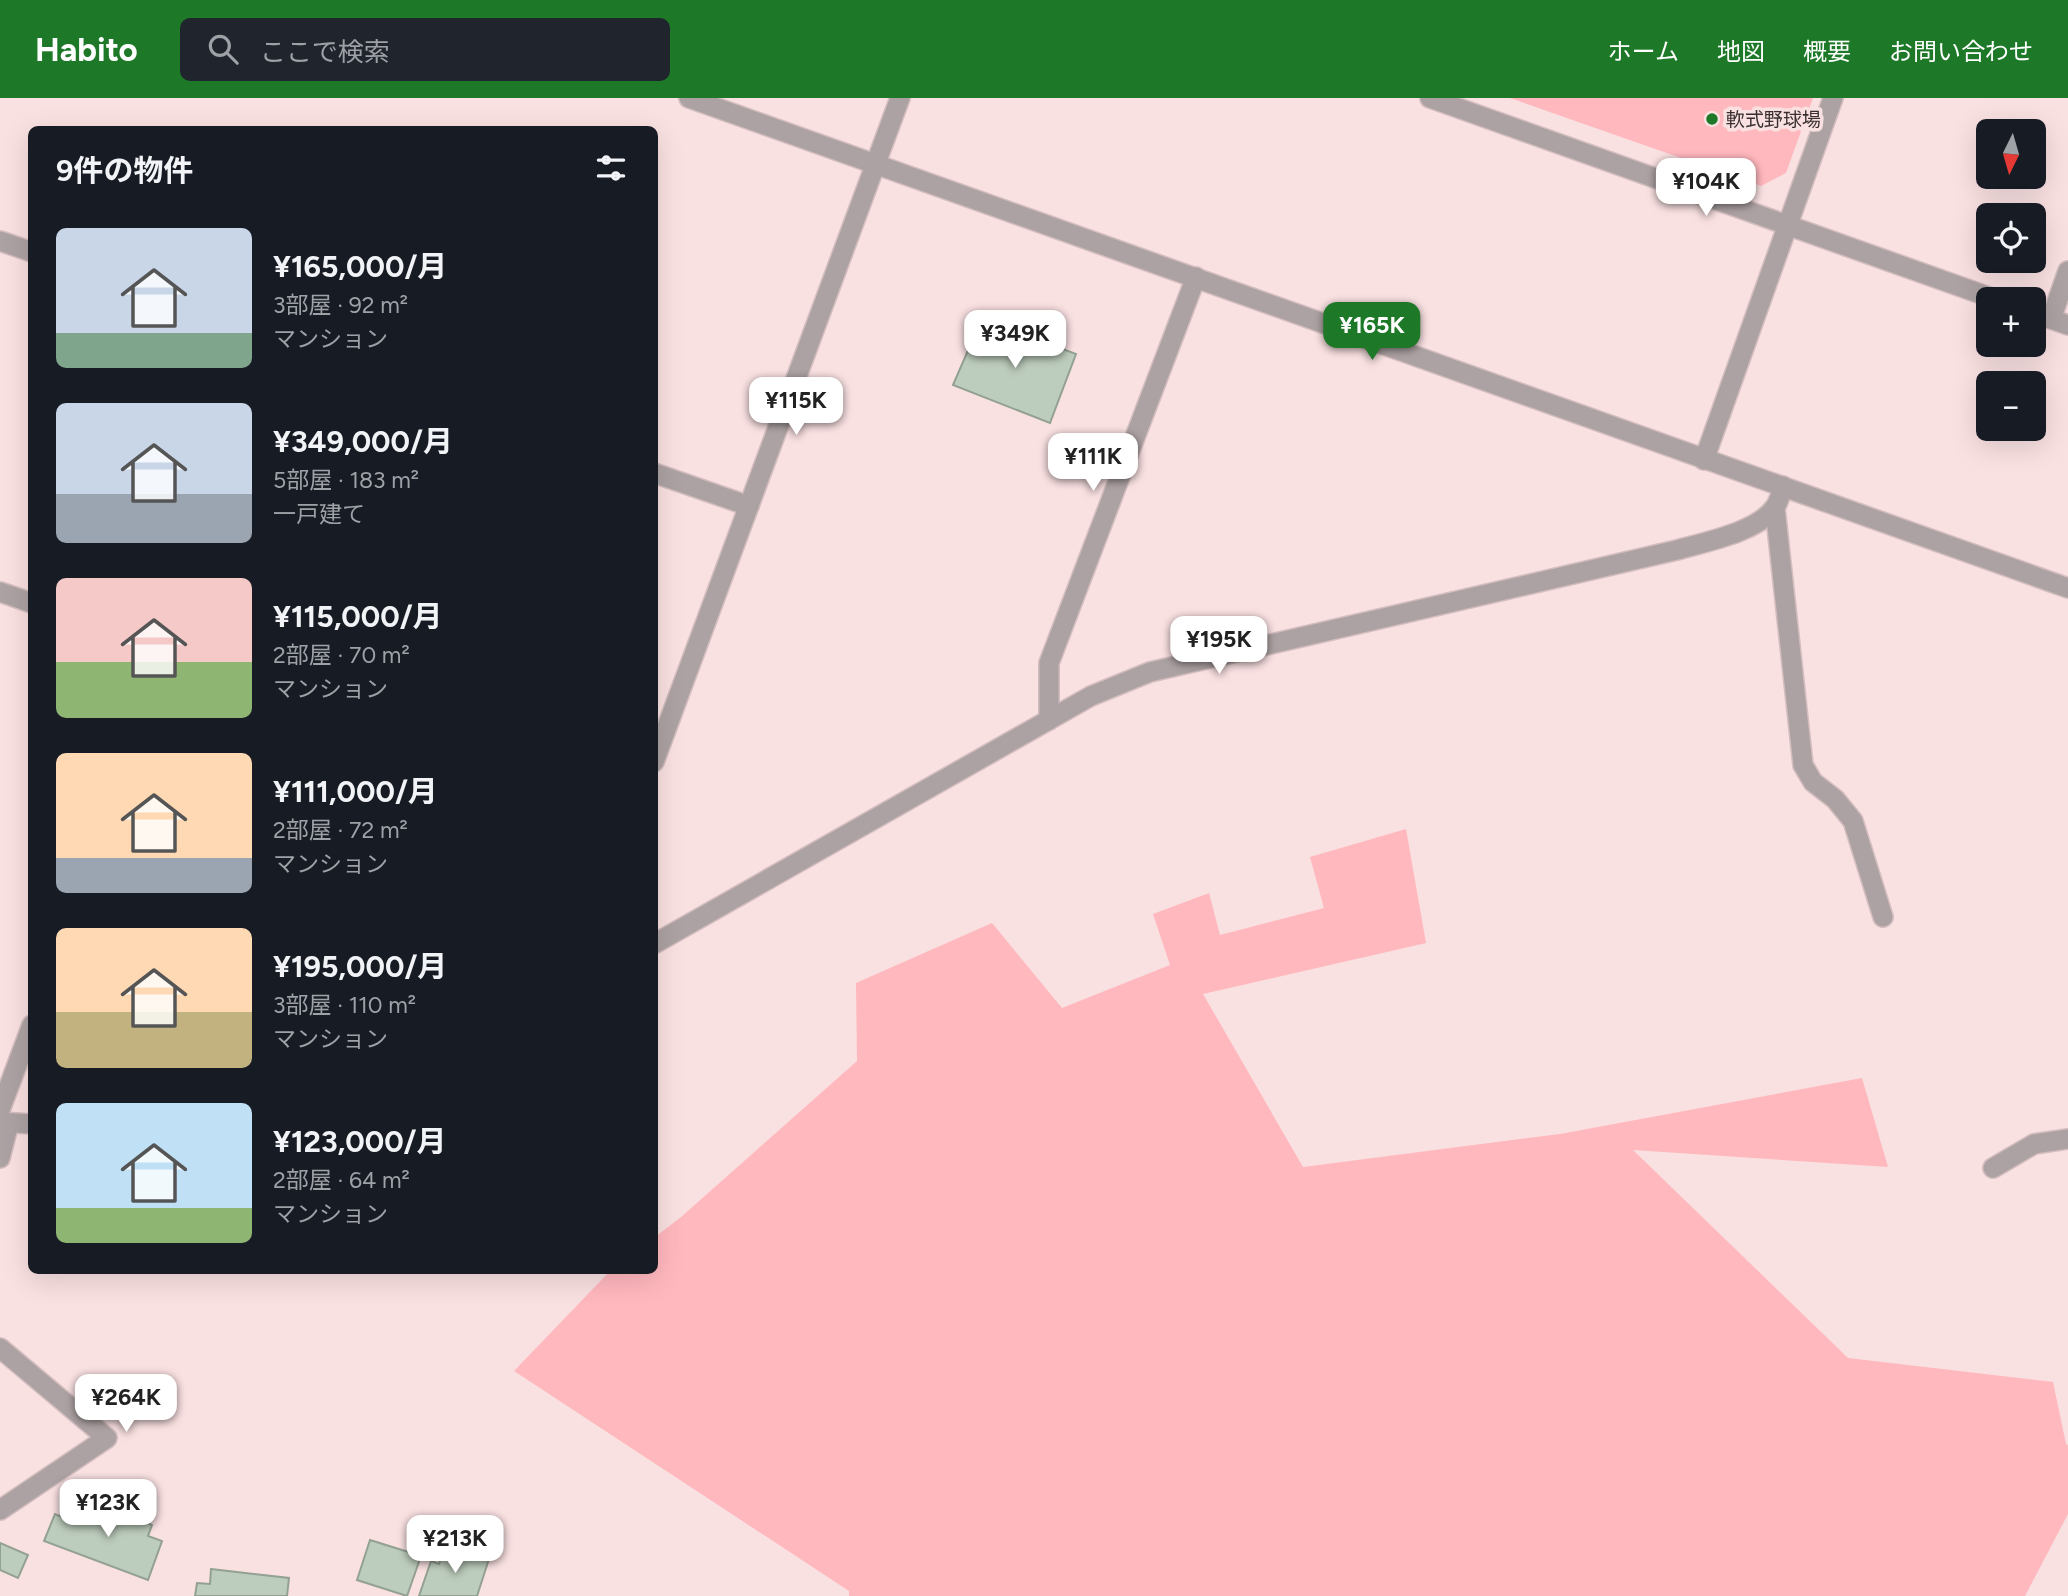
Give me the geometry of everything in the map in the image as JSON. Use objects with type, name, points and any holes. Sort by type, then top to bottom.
[{"type":"street","points":[[689,98],[2068,588]]},
{"type":"street","points":[[658,751],[900,98]]},
{"type":"street","points":[[1430,98],[1976,292]]},
{"type":"street","points":[[1704,460],[1833,98]]},
{"type":"street","points":[[0,241],[28,251]]},
{"type":"street","points":[[2051,319],[2068,271]]},
{"type":"street","points":[[1049,720],[1049,663],[1196,277]]},
{"type":"street","points":[[658,474],[749,506]]},
{"type":"street","points":[[658,942],[1091,696],[1150,672],[1678,550],[1753,526],[1774,508],[1783,486]]},
{"type":"street","points":[[1774,508],[1803,765],[1814,782],[1835,799],[1853,821],[1883,916]]},
{"type":"street","points":[[0,592],[28,602]]},
{"type":"street","points":[[0,1158],[3,1118],[28,1038]]},
{"type":"street","points":[[3,1118],[28,1123]]},
{"type":"street","points":[[1993,1168],[2034,1144],[2068,1139]]},
{"type":"street","points":[[0,1348],[107,1438],[0,1510]]},
{"type":"shaded area","points":[[1510,98],[1813,98],[1786,173],[1761,186]]},
{"type":"shaded area","points":[[1406,829],[1426,943],[1203,994],[1303,1167],[1560,1134],[1862,1078],[1888,1167],[1633,1150],[1848,1358],[2053,1382],[2068,1445],[2068,1514],[2025,1596],[849,1596],[849,1591],[514,1371],[607,1274],[658,1274],[658,1235],[857,1061],[856,983],[992,923],[1062,1008],[1170,965],[1153,914],[1209,893],[1220,935],[1324,908],[1310,857]]},
{"type":"building","points":[[982,318],[1076,354],[1050,423],[953,385]]},
{"type":"building","points":[[96,1503],[152,1525],[148,1536],[162,1541],[148,1580],[44,1541],[55,1514],[71,1521],[76,1508],[92,1515]]},
{"type":"building","points":[[370,1540],[421,1556],[407,1596],[357,1580]]},
{"type":"building","points":[[0,1543],[28,1555],[18,1578],[0,1570]]},
{"type":"building","points":[[445,1545],[489,1559],[477,1596],[419,1596],[431,1561],[439,1564]]},
{"type":"building","points":[[211,1569],[289,1578],[287,1596],[195,1596],[197,1583],[210,1584]]},
{"type":"place","name":"軟式野球場","points":[[1712,119]]}]
